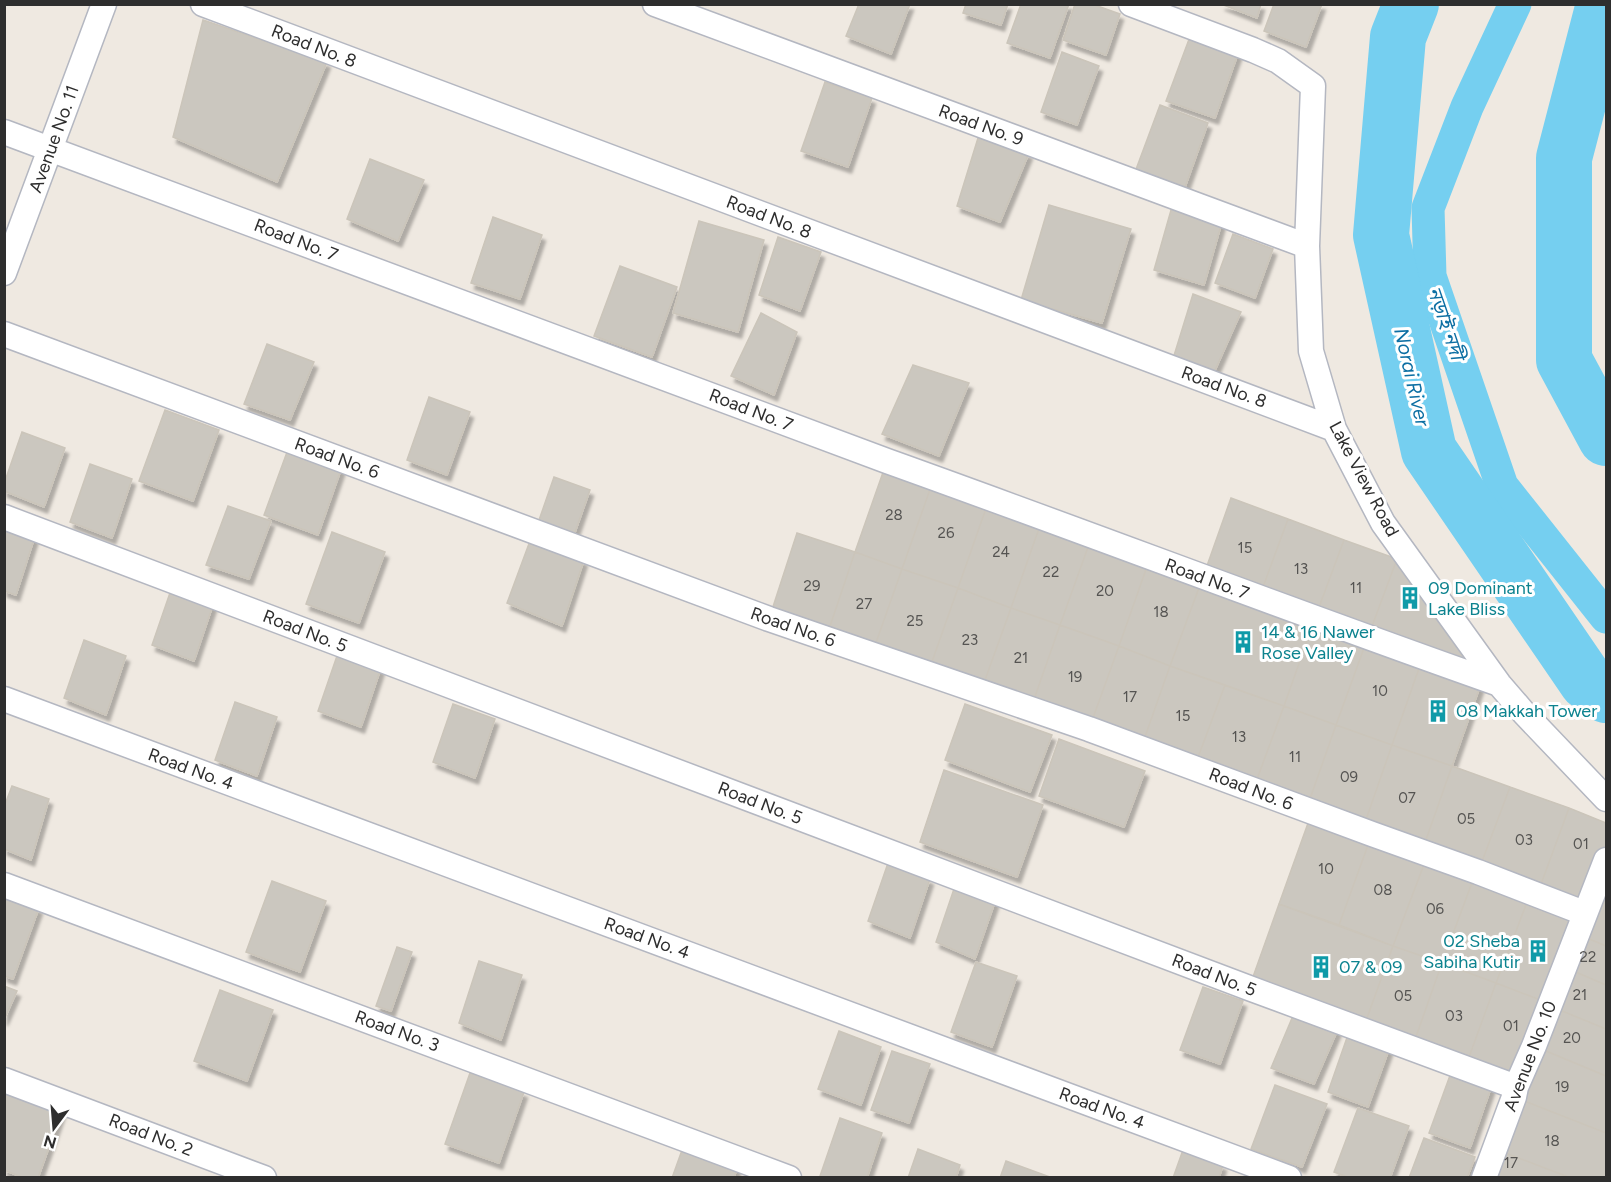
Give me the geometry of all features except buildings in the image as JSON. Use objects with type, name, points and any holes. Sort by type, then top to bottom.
[{"type":"street","name":"Avenue No. 11","points":[[4,273],[104,4]]},
{"type":"street","name":"Road No. 8","points":[[203,4],[1334,429]]},
{"type":"street","name":"Road No. 9","points":[[655,4],[1307,246]]},
{"type":"street","name":"Lake View Road","points":[[1131,4],[1278,61],[1313,86],[1307,246],[1311,351],[1334,429],[1383,523],[1499,684],[1606,799]]},
{"type":"street","name":"Road No. 7","points":[[4,132],[1171,566],[1499,684]]},
{"type":"street","name":"Road No. 6","points":[[4,334],[769,619],[1089,729],[1422,851],[1581,924]]},
{"type":"street","name":"Road No. 5","points":[[4,517],[1227,980],[1516,1087]]},
{"type":"street","name":"Road No. 4","points":[[4,699],[1289,1178]]},
{"type":"street","name":"Avenue No. 10","points":[[1484,1178],[1516,1087],[1606,860]]},
{"type":"street","name":"Road No. 3","points":[[4,885],[789,1178]]},
{"type":"street","name":"Road No. 2","points":[[4,1080],[264,1178]]},
{"type":"waterway","name":"Norai River","points":[[1411,4],[1398,37],[1381,235],[1429,451],[1587,682],[1606,695]]},
{"type":"waterway","name":"নড়াই নদী","points":[[1515,4],[1467,107],[1428,208],[1430,276],[1502,486],[1606,617]]},
{"type":"waterway","name":"Norai River","points":[[1604,4],[1564,158],[1564,360],[1606,438]]},
{"type":"place","name":"09 Dominant Lake Bliss","points":[[1410,598]]},
{"type":"place","name":"14 & 16 Nawer Rose Valley","points":[[1243,642]]},
{"type":"place","name":"08 Makkah Tower","points":[[1438,711]]},
{"type":"place","name":"02 Sheba Sabiha Kutir","points":[[1538,951]]},
{"type":"place","name":"07 & 09","points":[[1321,967]]}]
